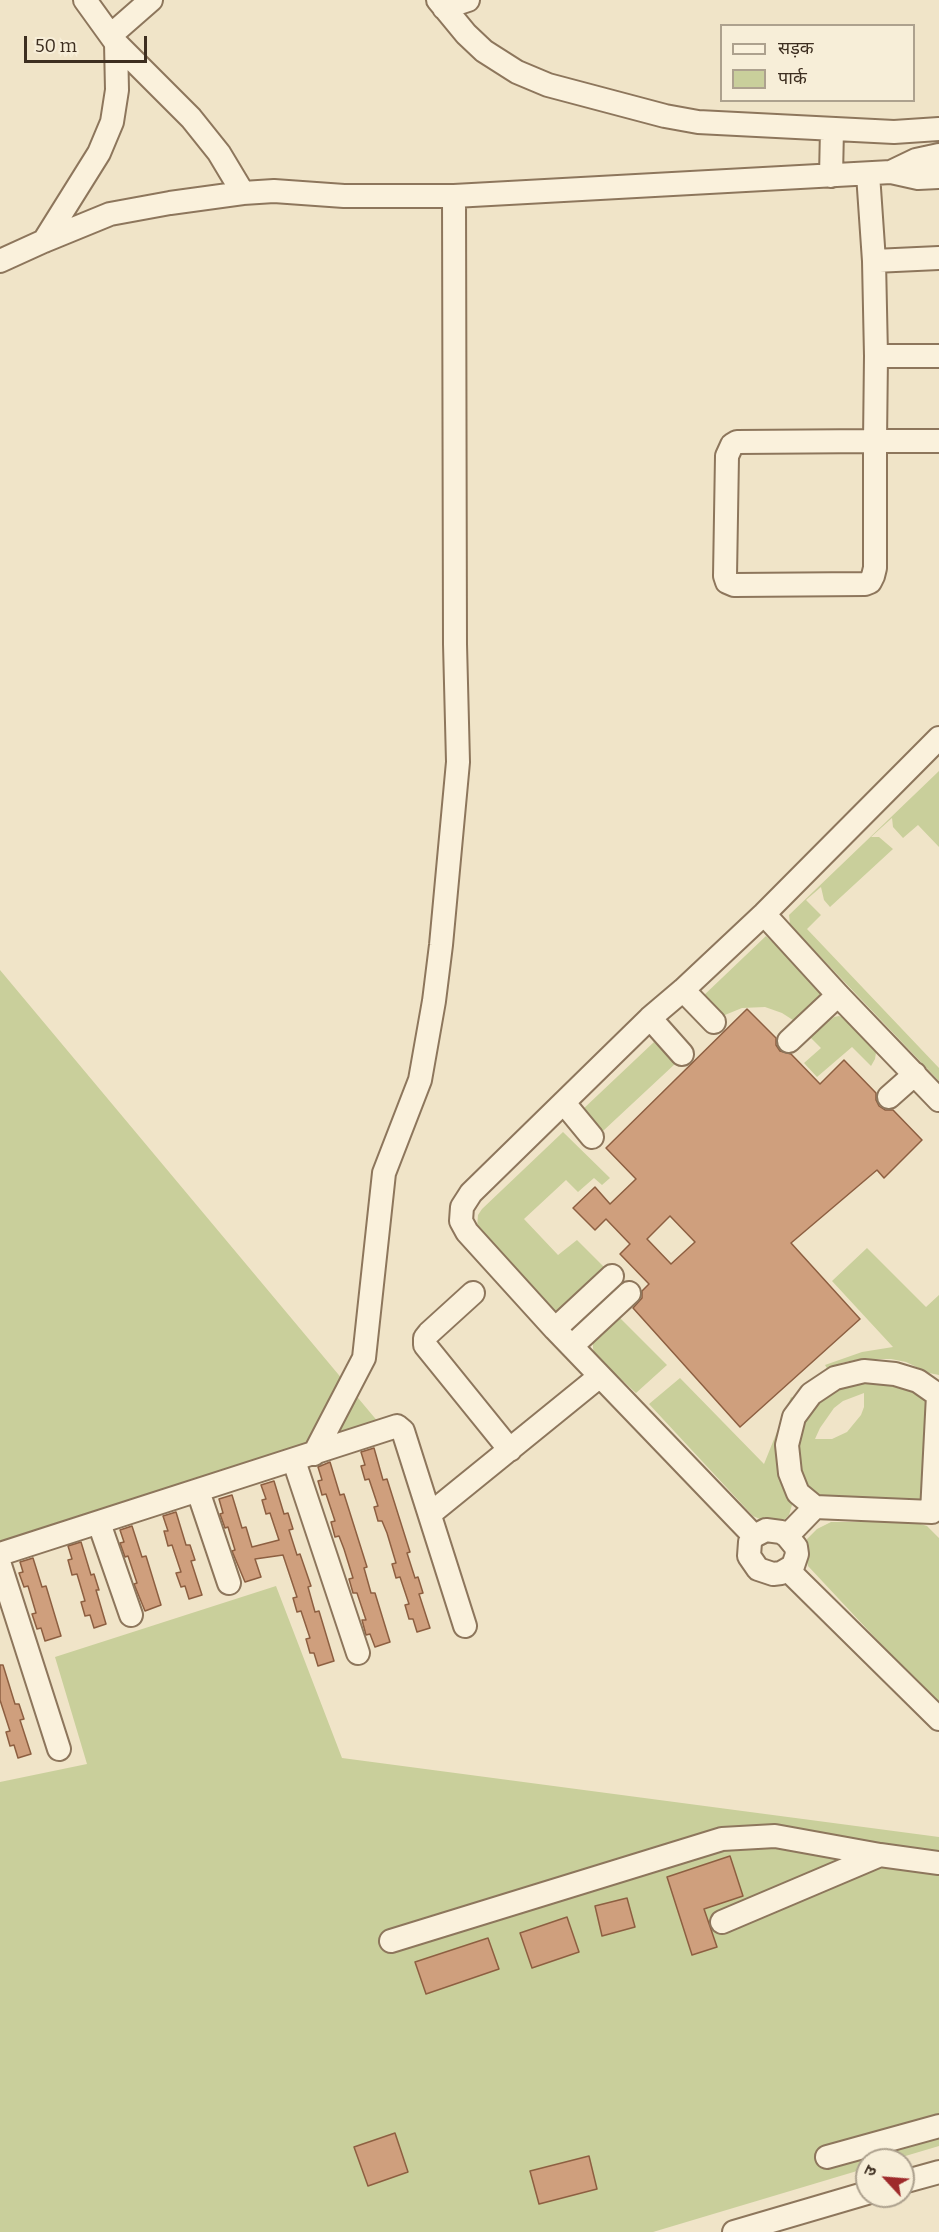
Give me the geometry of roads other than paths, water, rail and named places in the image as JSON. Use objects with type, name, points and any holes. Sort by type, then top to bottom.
[{"type":"street","points":[[85,0],[113,39],[191,118],[219,153],[243,193]]},
{"type":"street","points":[[44,240],[99,153],[112,122],[117,90],[113,39],[151,0]]},
{"type":"street","points":[[441,4],[468,0]]},
{"type":"street","points":[[441,4],[466,34],[484,51],[517,72],[548,85],[683,120],[894,132],[939,129]]},
{"type":"street","points":[[831,176],[832,129]]},
{"type":"street","points":[[891,172],[916,160],[939,155]]},
{"type":"street","points":[[0,261],[44,240],[110,214],[243,193],[274,191],[344,196],[454,196],[485,192],[891,172],[918,178],[939,177]]},
{"type":"street","points":[[868,174],[874,261],[876,356],[875,441],[875,568],[870,582],[865,584],[734,585],[727,582],[725,576],[727,456],[732,445],[737,442],[875,441],[939,441]]},
{"type":"street","points":[[358,1653],[304,1457],[364,1358],[384,1173],[420,1080],[441,945],[458,762],[455,644],[454,196]]},
{"type":"street","points":[[874,261],[939,258]]},
{"type":"street","points":[[876,356],[939,356]]},
{"type":"street","points":[[754,1536],[555,1329],[467,1232],[461,1221],[462,1207],[471,1193],[650,1018],[764,914],[939,738]]},
{"type":"street","points":[[764,914],[939,1100]]},
{"type":"street","points":[[683,990],[714,1022]]},
{"type":"street","points":[[789,1041],[838,995]]},
{"type":"street","points":[[650,1018],[682,1054]]},
{"type":"street","points":[[889,1097],[915,1074]]},
{"type":"street","points":[[564,1103],[592,1137]]},
{"type":"street","points":[[555,1329],[612,1276]]},
{"type":"street","points":[[473,1293],[429,1333],[425,1338],[425,1345],[510,1450]]},
{"type":"street","points":[[572,1346],[629,1293]]},
{"type":"street","points":[[864,1371],[895,1374],[918,1381],[938,1394],[936,1515],[815,1507],[798,1492],[790,1473],[787,1444],[794,1417],[811,1394],[835,1378],[864,1371]]},
{"type":"street","points":[[430,1514],[600,1376]]},
{"type":"street","points":[[0,1554],[304,1457],[393,1426],[401,1428],[465,1626]]},
{"type":"street","points":[[198,1491],[229,1583]]},
{"type":"street","points":[[788,1536],[815,1507]]},
{"type":"street","points":[[99,1523],[131,1615]]},
{"type":"street","points":[[766,1530],[781,1532],[788,1536],[796,1547],[797,1554],[793,1566],[788,1570],[773,1574],[758,1569],[748,1549],[754,1536],[766,1530]]},
{"type":"street","points":[[0,1566],[59,1749]]},
{"type":"street","points":[[788,1570],[939,1719]]},
{"type":"street","points":[[391,1941],[722,1839],[775,1836],[880,1856],[939,1863]]},
{"type":"street","points":[[722,1922],[880,1856]]},
{"type":"street","points":[[827,2157],[939,2126]]},
{"type":"street","points":[[915,2179],[939,2172]]},
{"type":"street","points":[[734,2232],[855,2197]]}]
